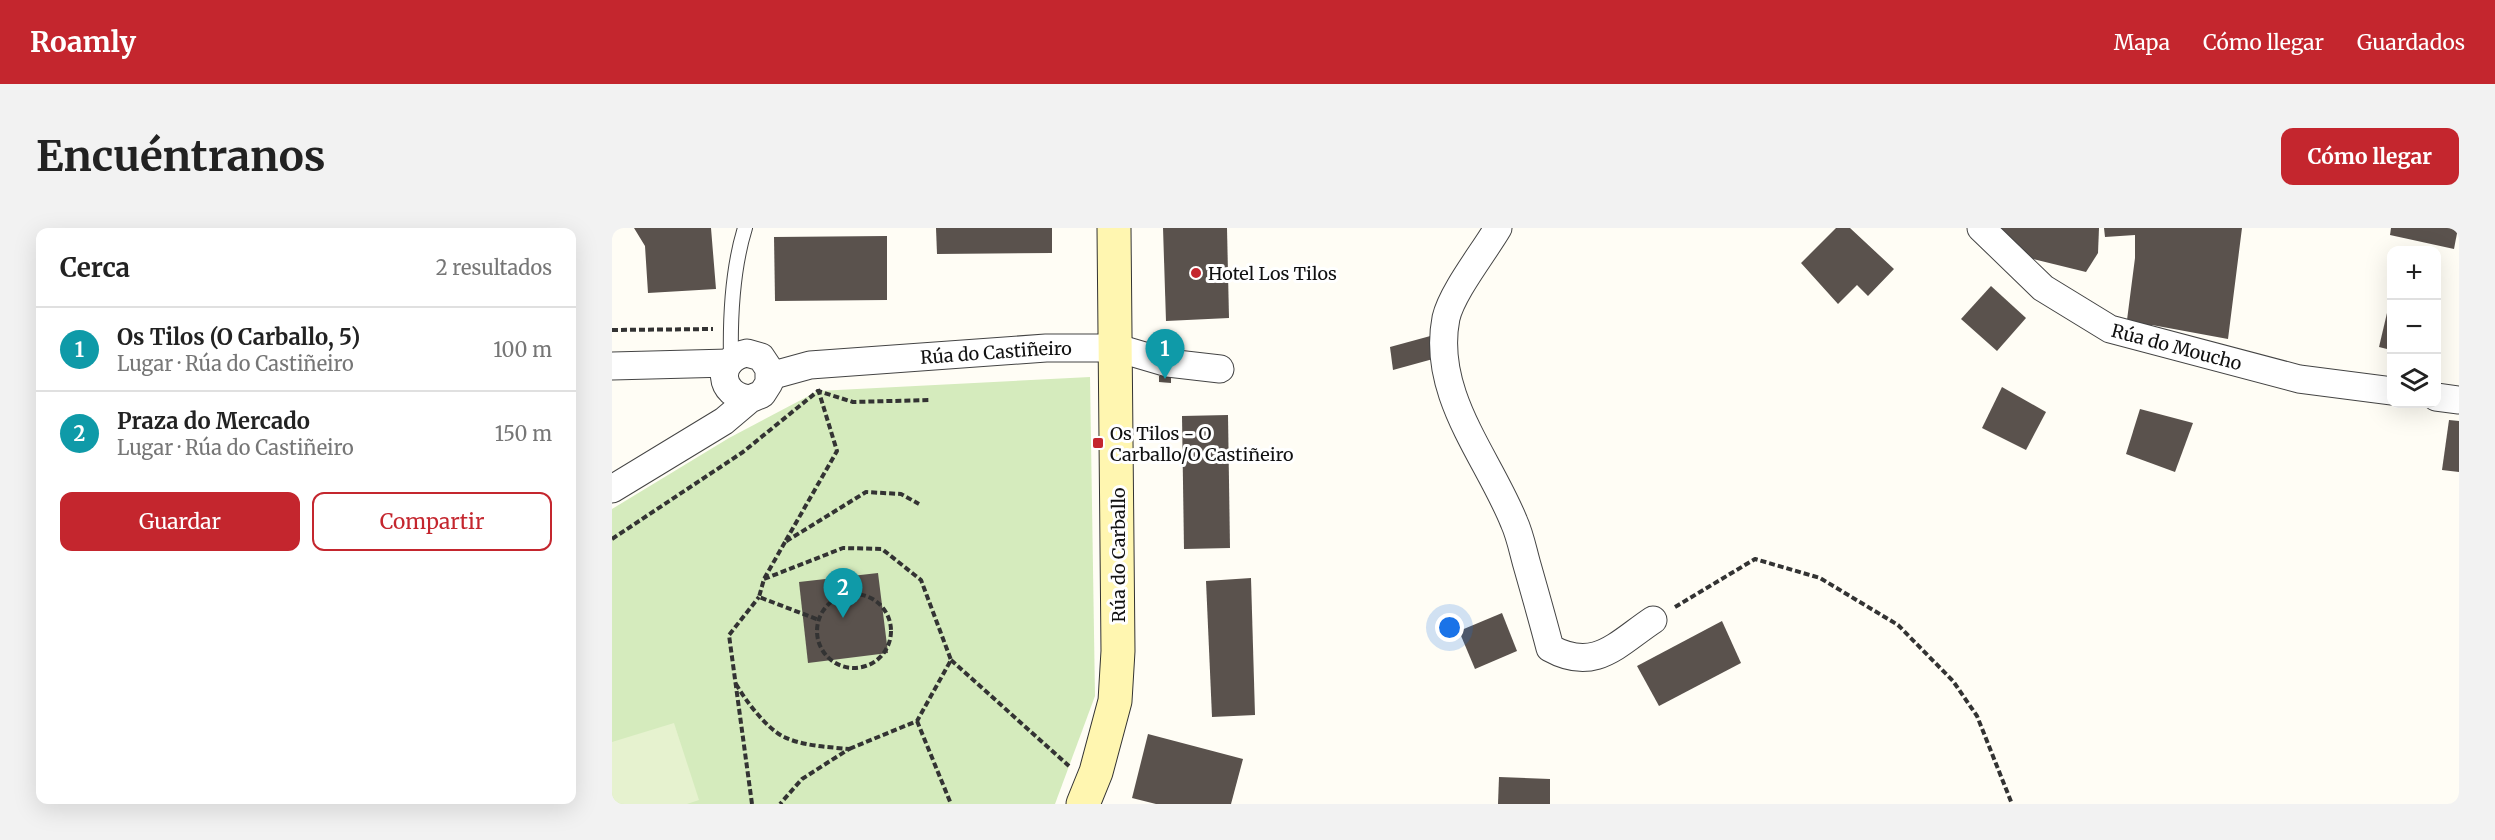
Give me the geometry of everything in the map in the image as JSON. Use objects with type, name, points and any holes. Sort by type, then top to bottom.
[{"type":"street","name":"Rúa do Carballo","points":[[1087,795],[1115,701],[1118,651],[1114,228]]},
{"type":"street","points":[[1498,228],[1447,315],[1444,330],[1446,367],[1458,411],[1498,486],[1515,524],[1551,648],[1563,656],[1582,660],[1591,659],[1602,655],[1653,620]]},
{"type":"street","name":"Rúa do Moucho","points":[[1985,231],[2043,288],[2110,329],[2299,379],[2387,390]]},
{"type":"street","name":"Rúa do Castiñeiro","points":[[770,376],[810,365],[1046,348],[1116,348],[1168,363],[1220,369]]},
{"type":"street","points":[[612,489],[724,422],[750,399],[766,389],[770,376],[765,362],[754,354],[740,354],[730,361],[725,370],[726,385],[735,396],[750,399]]},
{"type":"street","points":[[612,366],[730,361]]},
{"type":"street","points":[[2441,398],[2459,400]]},
{"type":"lane","points":[[730,361],[730,328],[737,262],[745,228]]},
{"type":"path","points":[[818,392],[853,402],[930,400]]},
{"type":"path","points":[[612,539],[742,452],[818,392]]},
{"type":"path","points":[[752,804],[729,635],[759,597],[764,579],[837,451],[818,392]]},
{"type":"path","points":[[785,542],[866,492],[901,494],[919,504]]},
{"type":"path","points":[[764,579],[843,548],[882,549],[921,580],[951,660],[1087,795]]},
{"type":"path","points":[[1653,620],[1755,559],[1820,578],[1899,625],[1953,681],[1977,716],[2012,804]]},
{"type":"path","points":[[853,593],[866,595],[876,600],[885,609],[892,627],[891,640],[877,662],[850,669],[834,663],[822,652],[816,632],[819,621],[824,608],[836,597],[853,593]]},
{"type":"path","points":[[759,597],[819,621]]},
{"type":"path","points":[[780,804],[802,779],[849,749],[918,721],[951,660]]},
{"type":"path","points":[[736,684],[744,698],[782,736],[814,746],[849,749]]},
{"type":"path","points":[[918,721],[951,804]]},
{"type":"green space","points":[[1090,377],[1095,696],[1055,804],[612,804],[612,509],[729,438],[818,391]]},
{"type":"green space","points":[[674,723],[699,800],[687,804],[612,804],[612,742]]},
{"type":"building","points":[[634,228],[711,228],[716,289],[648,293],[645,246]]},
{"type":"building","points":[[936,228],[1052,228],[1052,253],[937,254]]},
{"type":"building","name":"Hotel Los Tilos","points":[[1163,228],[1227,228],[1229,318],[1166,321]]},
{"type":"building","points":[[1836,228],[1850,228],[1894,269],[1868,296],[1857,285],[1838,304],[1801,263]]},
{"type":"building","points":[[1998,228],[2099,228],[2098,253],[2086,272],[2025,257]]},
{"type":"building","points":[[2104,228],[2242,228],[2228,339],[2152,325],[2151,330],[2127,320],[2135,258],[2135,235],[2105,237]]},
{"type":"building","points":[[2391,228],[2458,228],[2454,249],[2390,235]]},
{"type":"building","points":[[887,236],[887,300],[775,301],[774,237]]},
{"type":"building","points":[[1991,286],[2026,318],[1997,351],[1961,319]]},
{"type":"building","points":[[2387,313],[2387,349],[2379,347]]},
{"type":"building","points":[[1434,335],[1433,359],[1393,370],[1390,347]]},
{"type":"building","points":[[1159,376],[1171,376],[1171,383],[1159,382]]},
{"type":"building","points":[[2002,387],[2046,412],[2026,450],[1982,428]]},
{"type":"building","points":[[2140,409],[2193,423],[2175,472],[2126,454]]},
{"type":"building","points":[[1228,415],[1230,548],[1184,549],[1182,416]]},
{"type":"building","points":[[2449,420],[2459,421],[2459,472],[2442,470]]},
{"type":"building","points":[[878,573],[888,653],[808,663],[799,582]]},
{"type":"building","points":[[1251,578],[1255,715],[1212,717],[1206,581]]},
{"type":"building","points":[[1502,613],[1517,651],[1475,669],[1459,631]]},
{"type":"building","points":[[1722,621],[1741,663],[1659,706],[1637,666]]},
{"type":"building","points":[[1148,734],[1243,759],[1231,804],[1156,804],[1132,798]]},
{"type":"building","points":[[1499,777],[1550,779],[1550,804],[1498,804]]},
{"type":"place","name":"Hotel Los Tilos","points":[[1196,273]]},
{"type":"place","name":"Os Tilos (O Carballo, 5)","points":[[1165,379]]},
{"type":"place","name":"Os Tilos - O Carballo/O Castiñeiro","points":[[1098,443]]},
{"type":"place","name":"Praza do Mercado","points":[[843,618]]}]
